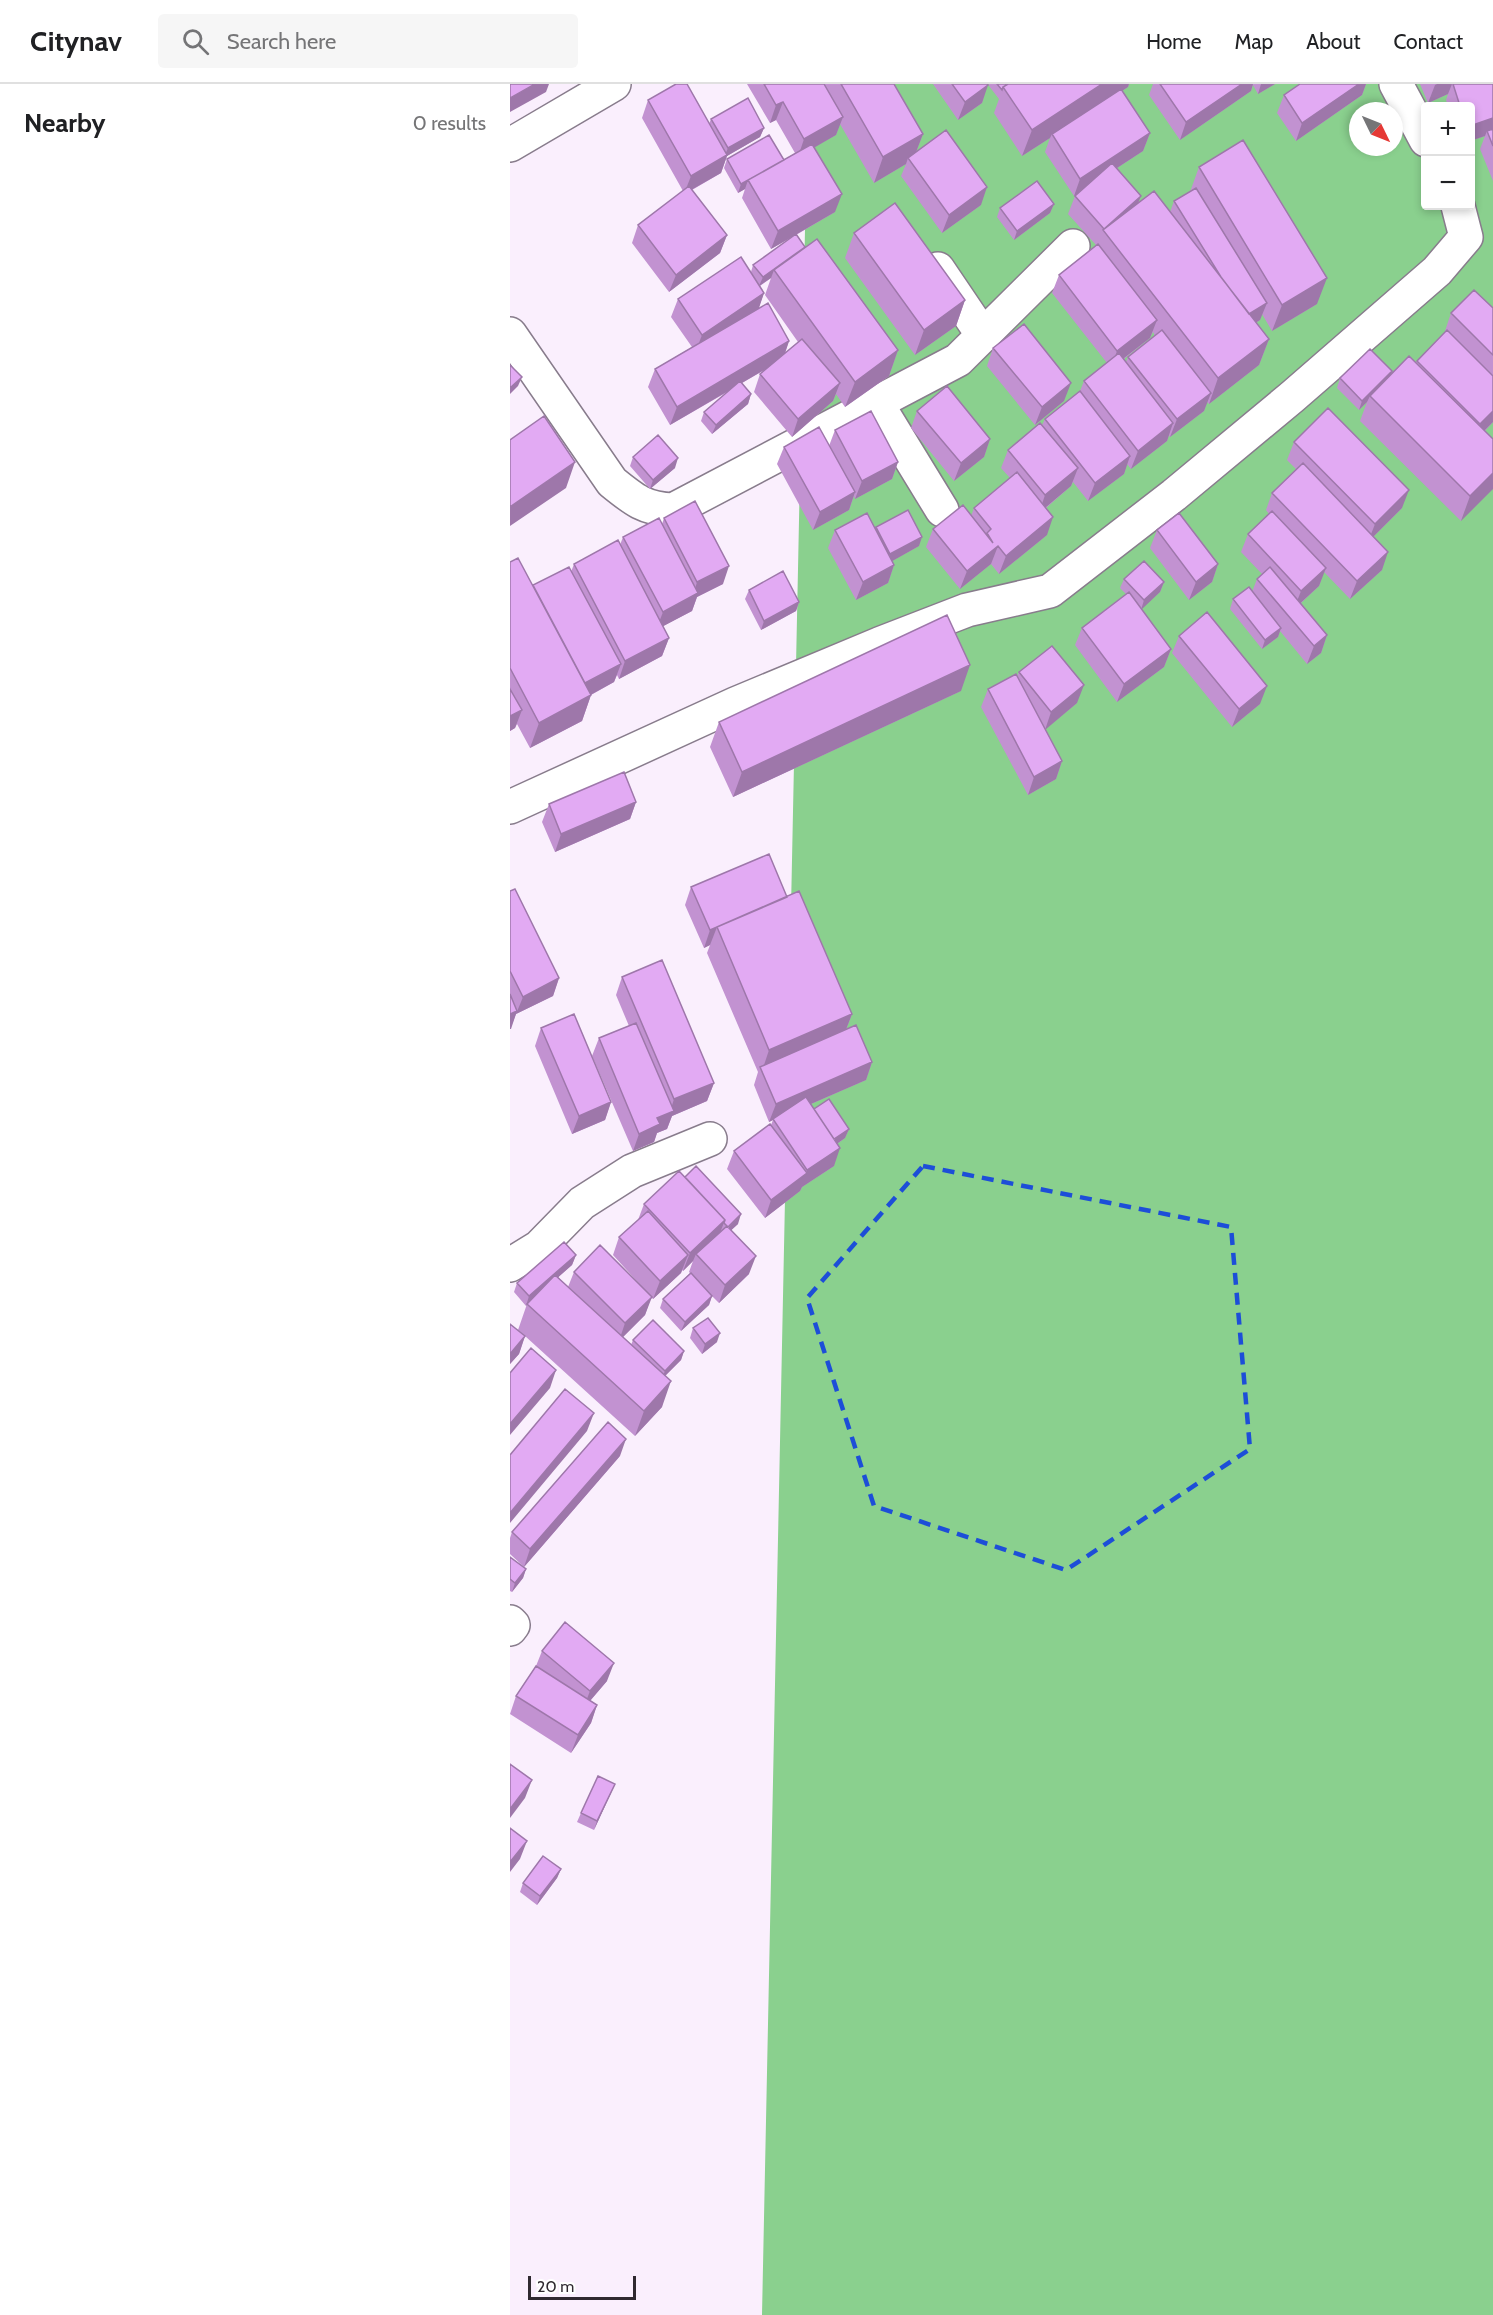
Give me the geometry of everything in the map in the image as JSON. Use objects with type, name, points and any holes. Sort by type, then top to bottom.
[{"type":"street","points":[[510,145],[614,84]]},
{"type":"street","points":[[1396,84],[1421,132]]},
{"type":"street","points":[[510,807],[704,718],[879,644],[967,610],[1050,591],[1174,495],[1437,271],[1466,237],[1459,210]]},
{"type":"street","points":[[920,243],[982,334]]},
{"type":"street","points":[[510,334],[612,483],[635,501],[655,509],[674,510],[958,360],[1073,246]]},
{"type":"street","points":[[876,402],[942,510]]},
{"type":"street","points":[[510,1265],[539,1248],[582,1203],[632,1171],[710,1139]]},
{"type":"street","points":[[510,1622],[513,1625],[510,1629]]},
{"type":"highlighted area","points":[[923,1166],[1231,1227],[1250,1449],[1066,1570],[874,1506],[807,1298]]},
{"type":"green space","points":[[808,84],[1493,84],[1493,2315],[762,2315]]},
{"type":"building","points":[[510,84],[535,84],[510,98]]},
{"type":"building","points":[[676,84],[687,84],[727,155],[691,176],[648,100]]},
{"type":"building","points":[[764,84],[824,84],[843,117],[804,139],[783,102],[776,105]]},
{"type":"building","points":[[841,84],[894,84],[923,134],[883,157]]},
{"type":"building","points":[[952,84],[987,84],[988,85],[965,102]]},
{"type":"building","points":[[997,84],[1008,84],[1002,90]]},
{"type":"building","points":[[1008,84],[1102,84],[1032,130],[1003,87]]},
{"type":"building","points":[[1160,84],[1242,84],[1186,122]]},
{"type":"building","points":[[1300,84],[1359,84],[1302,123],[1284,95]]},
{"type":"building","points":[[1453,84],[1493,84],[1493,118],[1475,124],[1475,102],[1459,102]]},
{"type":"building","points":[[1121,89],[1150,133],[1080,179],[1052,134]]},
{"type":"building","points":[[748,98],[764,128],[728,148],[711,119]]},
{"type":"building","points":[[1493,129],[1493,146],[1487,131]]},
{"type":"building","points":[[946,130],[987,187],[949,215],[908,158]]},
{"type":"building","points":[[769,135],[784,160],[741,184],[727,159]]},
{"type":"building","points":[[1243,140],[1327,278],[1282,305],[1199,167]]},
{"type":"building","points":[[812,144],[842,194],[778,231],[748,180]]},
{"type":"building","points":[[1112,163],[1141,196],[1104,229],[1075,196]]},
{"type":"building","points":[[1037,181],[1054,204],[1017,231],[1000,208]]},
{"type":"building","points":[[689,186],[727,235],[676,275],[638,225]]},
{"type":"building","points":[[1196,188],[1267,303],[1249,314],[1221,277],[1174,201]]},
{"type":"building","points":[[1154,191],[1269,339],[1218,378],[1103,230]]},
{"type":"building","points":[[895,203],[965,300],[924,330],[854,233]]},
{"type":"building","points":[[796,234],[805,247],[763,277],[753,265]]},
{"type":"building","points":[[817,239],[898,350],[855,382],[774,270]]},
{"type":"building","points":[[1098,244],[1157,320],[1117,351],[1059,275]]},
{"type":"building","points":[[741,257],[764,293],[702,335],[678,299]]},
{"type":"building","points":[[1474,290],[1493,308],[1493,355],[1451,313]]},
{"type":"building","points":[[768,303],[789,341],[677,407],[655,369]]},
{"type":"building","points":[[1024,324],[1071,383],[1042,407],[993,348]]},
{"type":"building","points":[[1162,330],[1211,393],[1177,419],[1128,357]]},
{"type":"building","points":[[1447,330],[1493,376],[1493,411],[1480,424],[1417,361]]},
{"type":"building","points":[[802,339],[840,383],[798,419],[760,374]]},
{"type":"building","points":[[1370,349],[1392,371],[1362,401],[1340,378]]},
{"type":"building","points":[[1119,353],[1173,423],[1138,451],[1084,381]]},
{"type":"building","points":[[1409,356],[1493,439],[1493,473],[1470,496],[1370,396]]},
{"type":"building","points":[[510,365],[522,377],[510,388]]},
{"type":"building","points":[[740,381],[751,394],[716,425],[704,412]]},
{"type":"building","points":[[947,386],[990,439],[961,463],[917,411]]},
{"type":"building","points":[[1080,391],[1130,456],[1095,483],[1045,419]]},
{"type":"building","points":[[1328,408],[1409,490],[1375,524],[1294,442]]},
{"type":"building","points":[[871,411],[898,462],[862,481],[835,430]]},
{"type":"building","points":[[544,416],[575,462],[510,507],[510,440]]},
{"type":"building","points":[[1040,423],[1078,468],[1045,495],[1008,450]]},
{"type":"building","points":[[819,427],[855,492],[820,512],[784,447]]},
{"type":"building","points":[[658,435],[678,458],[653,480],[633,457]]},
{"type":"building","points":[[1303,463],[1388,552],[1357,581],[1272,493]]},
{"type":"building","points":[[1017,472],[1053,517],[1006,556],[998,546],[967,571],[933,529],[963,505],[993,543],[987,533],[991,529],[974,508]]},
{"type":"building","points":[[695,501],[729,566],[697,582],[664,518]]},
{"type":"building","points":[[908,510],[922,537],[890,554],[876,527]]},
{"type":"building","points":[[1272,511],[1326,568],[1301,591],[1248,534]]},
{"type":"building","points":[[867,513],[894,565],[863,582],[835,530]]},
{"type":"building","points":[[1179,513],[1218,564],[1196,582],[1157,530]]},
{"type":"building","points":[[659,518],[698,593],[663,612],[623,537]]},
{"type":"building","points":[[618,540],[669,638],[625,661],[574,564]]},
{"type":"building","points":[[518,558],[591,695],[539,723],[510,668],[510,562]]},
{"type":"building","points":[[1144,561],[1164,582],[1144,600],[1124,579]]},
{"type":"building","points":[[569,567],[621,664],[585,683],[533,585]]},
{"type":"building","points":[[1270,567],[1327,635],[1314,646],[1257,579]]},
{"type":"building","points":[[783,571],[799,602],[764,621],[749,590]]},
{"type":"building","points":[[1249,587],[1281,628],[1265,640],[1233,599]]},
{"type":"building","points":[[1129,592],[1171,649],[1124,684],[1082,628]]},
{"type":"building","points":[[1207,612],[1267,686],[1239,709],[1179,636]]},
{"type":"building","points":[[947,615],[970,665],[742,772],[719,722]]},
{"type":"building","points":[[1052,646],[1084,685],[1051,712],[1019,672]]},
{"type":"building","points":[[1016,674],[1062,761],[1034,777],[988,689]]},
{"type":"building","points":[[510,689],[522,710],[510,716]]},
{"type":"building","points":[[624,772],[636,802],[561,834],[549,804]]},
{"type":"building","points":[[769,854],[787,897],[710,930],[691,887]]},
{"type":"building","points":[[515,889],[559,978],[523,997],[510,971],[510,891]]},
{"type":"building","points":[[799,891],[852,1014],[769,1050],[717,927]]},
{"type":"building","points":[[662,960],[714,1083],[674,1099],[622,977]]},
{"type":"building","points":[[510,994],[517,1011],[510,1014]]},
{"type":"building","points":[[574,1014],[611,1102],[579,1116],[541,1028]]},
{"type":"building","points":[[636,1023],[674,1111],[657,1118],[660,1124],[639,1134],[599,1038]]},
{"type":"building","points":[[856,1025],[872,1062],[776,1104],[760,1067]]},
{"type":"building","points":[[806,1097],[840,1148],[807,1170],[773,1119]]},
{"type":"building","points":[[829,1099],[849,1129],[834,1139],[814,1109]]},
{"type":"building","points":[[770,1124],[807,1173],[771,1200],[734,1151]]},
{"type":"building","points":[[696,1166],[741,1214],[728,1227],[724,1223],[725,1220],[685,1177]]},
{"type":"building","points":[[679,1171],[725,1220],[690,1253],[644,1204]]},
{"type":"building","points":[[648,1211],[688,1255],[660,1281],[619,1237]]},
{"type":"building","points":[[727,1226],[756,1256],[725,1285],[696,1254]]},
{"type":"building","points":[[564,1242],[576,1255],[529,1296],[517,1283]]},
{"type":"building","points":[[600,1245],[652,1297],[625,1323],[574,1272]]},
{"type":"building","points":[[691,1273],[712,1296],[685,1322],[663,1299]]},
{"type":"building","points":[[555,1275],[671,1381],[644,1411],[527,1304]]},
{"type":"building","points":[[708,1318],[720,1333],[705,1344],[693,1328]]},
{"type":"building","points":[[653,1320],[684,1351],[665,1371],[633,1340]]},
{"type":"building","points":[[510,1324],[525,1336],[510,1354]]},
{"type":"building","points":[[531,1348],[556,1370],[510,1424],[510,1373]]},
{"type":"building","points":[[565,1389],[594,1413],[510,1513],[510,1455]]},
{"type":"building","points":[[608,1422],[626,1439],[530,1549],[512,1532]]},
{"type":"building","points":[[510,1557],[526,1569],[515,1583],[510,1579]]},
{"type":"building","points":[[565,1622],[614,1663],[590,1691],[542,1651]]},
{"type":"building","points":[[536,1666],[597,1705],[578,1735],[516,1696]]},
{"type":"building","points":[[510,1764],[532,1780],[510,1809]]},
{"type":"building","points":[[598,1776],[615,1784],[597,1821],[581,1813]]},
{"type":"building","points":[[510,1828],[527,1841],[510,1862]]},
{"type":"building","points":[[543,1856],[561,1869],[540,1896],[523,1883]]}]
